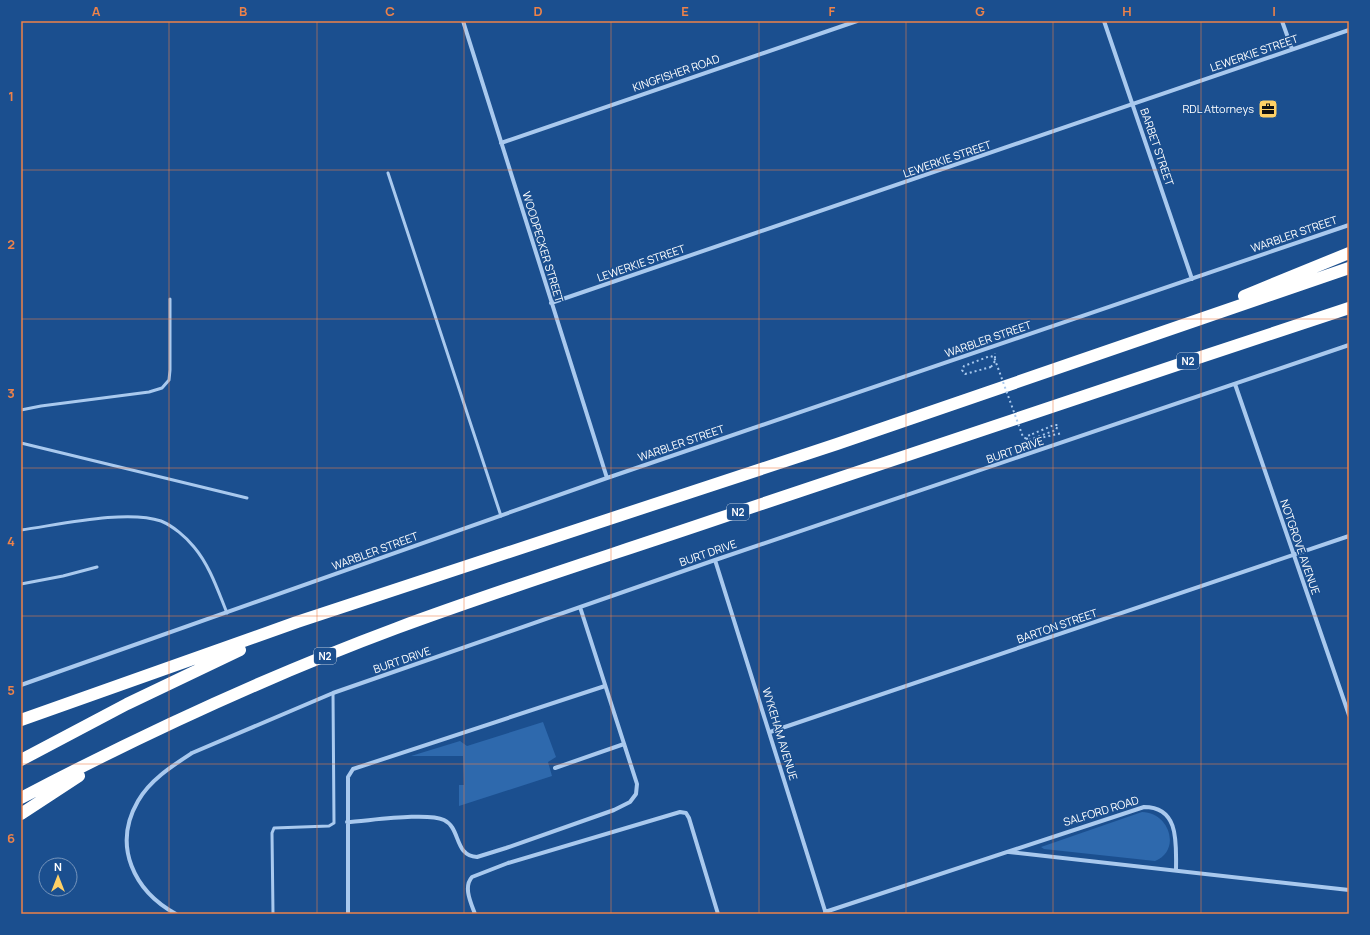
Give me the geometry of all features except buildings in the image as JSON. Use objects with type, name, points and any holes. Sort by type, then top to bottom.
[{"type":"highway","points":[[1147,337],[1349,253]]},
{"type":"highway","points":[[21,720],[297,622],[837,444],[1349,268]]},
{"type":"highway","name":"N2","points":[[21,798],[106,753],[203,708],[401,626],[1020,417],[1349,308]]},
{"type":"highway","points":[[21,760],[127,704],[297,622]]},
{"type":"highway","points":[[21,814],[76,778],[203,708]]},
{"type":"street","name":"WOODPECKER STREET","points":[[463,21],[607,478]]},
{"type":"street","name":"KINGFISHER ROAD","points":[[501,142],[857,21]]},
{"type":"street","name":"BARBET STREET","points":[[1104,21],[1134,105],[1192,279]]},
{"type":"street","points":[[1282,21],[1292,49]]},
{"type":"street","name":"LEWERKIE STREET","points":[[551,303],[1134,105],[1349,30]]},
{"type":"street","name":"WARBLER STREET","points":[[21,685],[607,478],[1349,225]]},
{"type":"street","name":"BURT DRIVE","points":[[176,914],[154,899],[140,885],[134,875],[127,847],[127,830],[138,801],[152,783],[172,765],[214,742],[333,693],[715,560],[1349,345]]},
{"type":"street","name":"NOTGROVE AVENUE","points":[[1234,384],[1349,715]]},
{"type":"street","name":"BARTON STREET","points":[[770,732],[1349,536]]},
{"type":"street","name":"WYKEHAM AVENUE","points":[[715,560],[826,913]]},
{"type":"street","points":[[347,822],[439,818],[445,820],[462,850],[467,855],[477,857],[578,823],[630,802],[636,794],[637,784],[580,607]]},
{"type":"street","points":[[348,914],[347,822],[348,777],[350,772],[356,767],[419,748],[605,686]]},
{"type":"street","points":[[555,768],[624,744]]},
{"type":"street","name":"SALFORD ROAD","points":[[826,913],[1135,808],[1152,806],[1165,813],[1171,820],[1176,842],[1176,871]]},
{"type":"street","points":[[474,914],[468,890],[469,882],[472,877],[508,863],[680,812],[686,813],[689,818],[718,914]]},
{"type":"street","name":"SALFORD ROAD","points":[[1007,852],[1349,890]]},
{"type":"lane","points":[[388,174],[501,516]]},
{"type":"lane","points":[[21,410],[83,400],[134,395],[162,388],[169,380],[170,370],[170,299]]},
{"type":"lane","points":[[21,443],[247,498]]},
{"type":"lane","points":[[21,530],[118,516],[161,521],[183,535],[194,547],[205,563],[227,613]]},
{"type":"lane","points":[[21,584],[63,576],[97,567]]},
{"type":"lane","points":[[273,914],[272,833],[274,828],[329,826],[334,824],[333,693]]},
{"type":"path","points":[[994,346],[995,362],[991,367],[969,374],[962,373],[964,366],[990,356],[994,357],[1023,436],[1029,440],[1056,430],[1058,425],[1054,425],[1030,434],[1027,436],[1027,441],[1060,433]]},
{"type":"shaded area","points":[[543,722],[556,757],[548,762],[552,776],[459,806],[459,785],[464,785],[463,756],[411,756],[460,741],[467,746]]},
{"type":"shaded area","points":[[1142,812],[1159,818],[1169,832],[1170,841],[1168,849],[1163,856],[1155,861],[1044,849],[1041,847]]},
{"type":"place","name":"RDL Attorneys","points":[[1268,109]]}]
